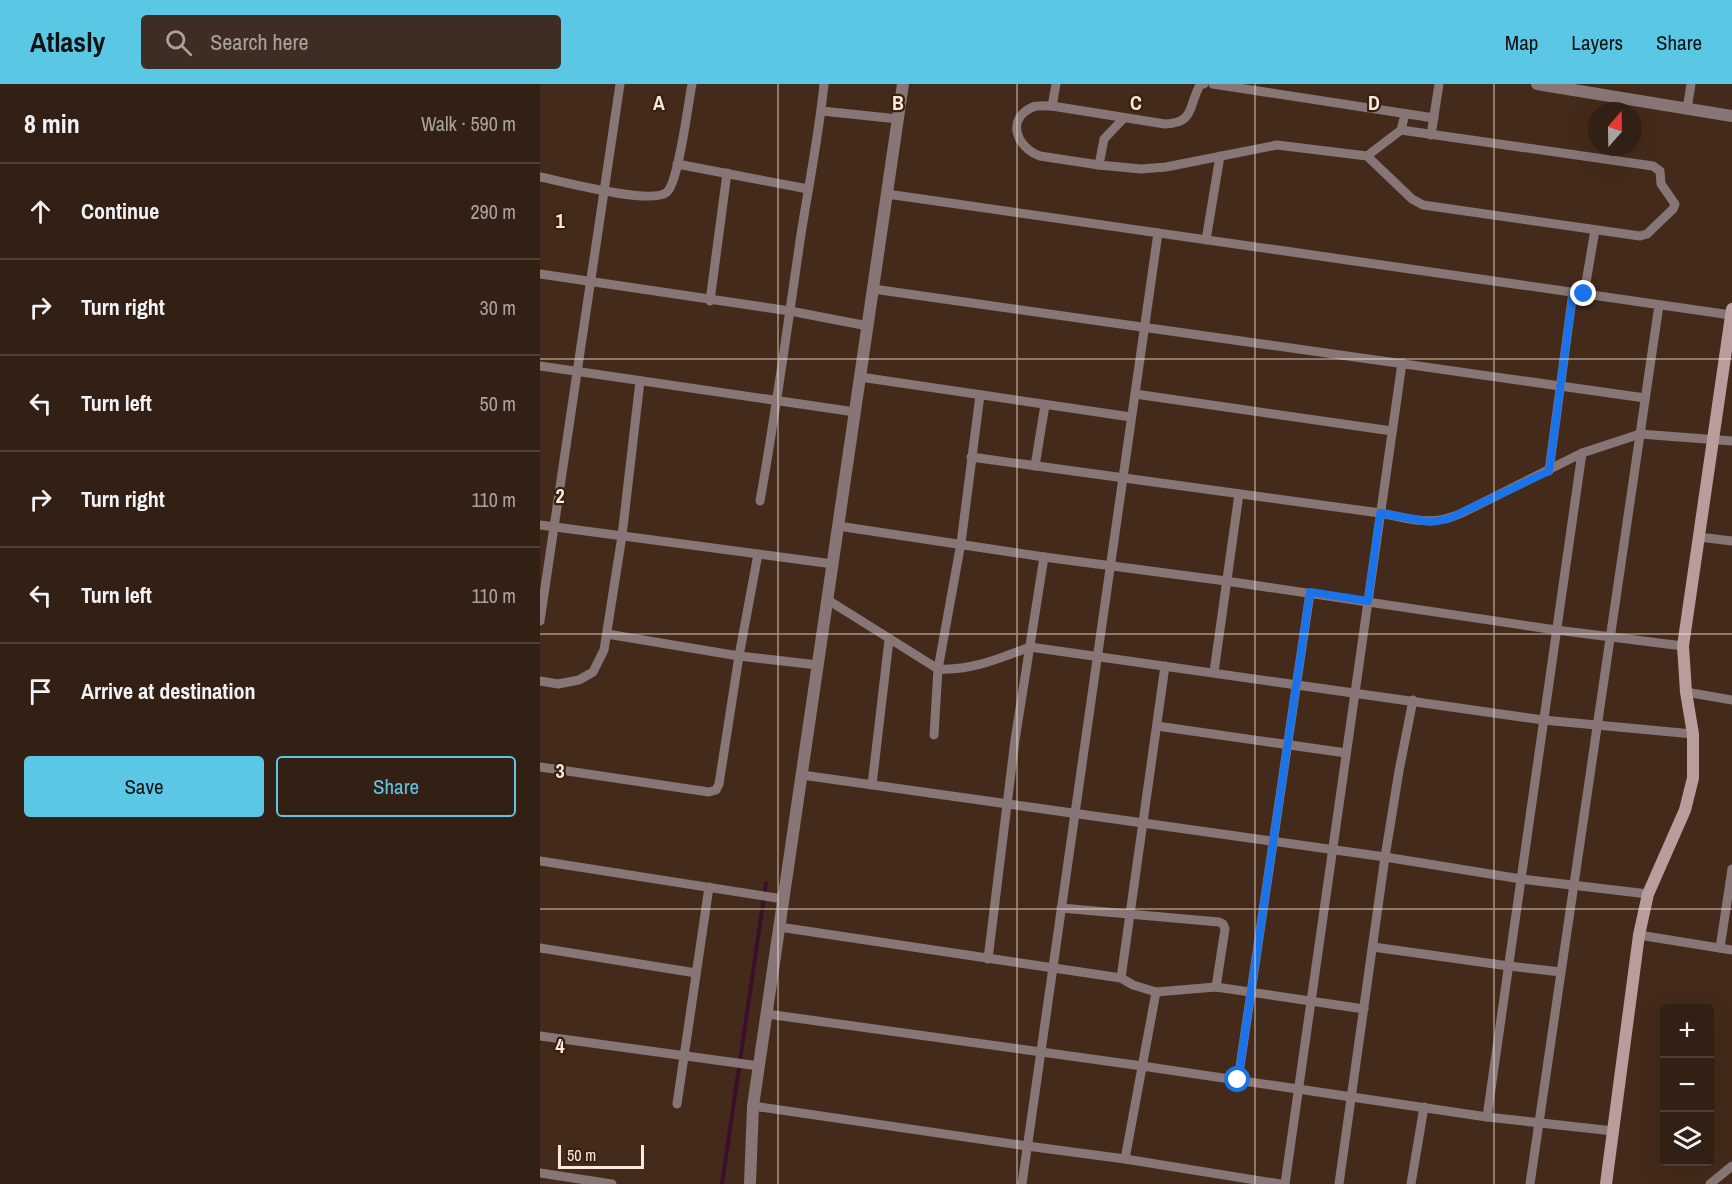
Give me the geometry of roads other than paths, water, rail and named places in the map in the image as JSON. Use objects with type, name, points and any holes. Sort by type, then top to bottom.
[{"type":"main road","points":[[1605,1184],[1639,935],[1648,894],[1685,810],[1694,778],[1693,734],[1686,692],[1683,646],[1714,438],[1728,364],[1732,312]]},
{"type":"street","points":[[540,621],[620,84]]},
{"type":"street","points":[[540,177],[605,192],[655,197],[666,193],[671,187],[677,164],[692,84]]},
{"type":"street","points":[[760,501],[822,111],[824,84]]},
{"type":"street","points":[[750,1184],[753,1106],[903,84]]},
{"type":"street","points":[[1052,106],[1056,84]]},
{"type":"street","points":[[1204,84],[1200,85],[1195,93],[1191,111],[1178,123],[1165,124],[1052,106],[1035,106],[1019,118],[1017,136],[1024,147],[1040,156],[1099,165],[1153,169],[1277,145],[1367,156],[1412,199],[1423,205],[1643,236],[1673,209],[1673,200],[1661,184],[1658,168],[1401,130]]},
{"type":"street","points":[[1213,84],[1434,118]]},
{"type":"street","points":[[1431,135],[1439,84]]},
{"type":"street","points":[[1537,84],[1732,116]]},
{"type":"street","points":[[1687,109],[1691,84]]},
{"type":"street","points":[[822,111],[898,119]]},
{"type":"street","points":[[1367,156],[1401,130],[1405,114]]},
{"type":"street","points":[[1099,165],[1104,139],[1124,118]]},
{"type":"street","points":[[1206,240],[1220,156]]},
{"type":"street","points":[[677,164],[808,189]]},
{"type":"street","points":[[710,301],[727,173]]},
{"type":"street","points":[[887,194],[1659,305],[1732,312]]},
{"type":"street","points":[[1584,294],[1595,230]]},
{"type":"street","points":[[1022,1184],[1158,233]]},
{"type":"street","points":[[540,274],[710,301],[790,311],[868,326]]},
{"type":"street","points":[[873,289],[1645,398]]},
{"type":"street","points":[[1549,471],[1573,292]]},
{"type":"street","points":[[1530,1184],[1659,305]]},
{"type":"street","points":[[753,1106],[1125,1159],[1282,1184],[1311,1001],[1402,363]]},
{"type":"street","points":[[540,366],[855,412]]},
{"type":"street","points":[[860,377],[1131,417]]},
{"type":"street","points":[[540,681],[558,684],[579,680],[593,672],[604,650],[622,536],[640,381]]},
{"type":"street","points":[[934,735],[939,669],[961,543],[980,394]]},
{"type":"street","points":[[1135,394],[1392,431]]},
{"type":"street","points":[[1035,466],[1045,405]]},
{"type":"street","points":[[971,457],[1380,513],[1430,522],[1448,519],[1582,453],[1640,434],[1732,441]]},
{"type":"street","points":[[1487,1117],[1582,453]]},
{"type":"street","points":[[1214,672],[1239,494]]},
{"type":"street","points":[[540,525],[833,564]]},
{"type":"street","points":[[838,526],[1044,557],[1310,592],[1556,630],[1683,646]]},
{"type":"street","points":[[1699,537],[1732,541]]},
{"type":"street","points":[[540,767],[709,792],[716,790],[719,784],[758,554]]},
{"type":"street","points":[[988,959],[1007,804],[1044,557]]},
{"type":"street","points":[[1238,1080],[1310,592]]},
{"type":"street","points":[[828,600],[939,669],[956,670],[976,666],[1030,647],[1543,720],[1693,734]]},
{"type":"street","points":[[607,634],[739,656],[818,665]]},
{"type":"street","points":[[872,785],[889,640]]},
{"type":"street","points":[[1121,978],[1165,666]]},
{"type":"street","points":[[1686,692],[1732,700]]},
{"type":"street","points":[[1338,1184],[1385,857],[1413,700]]},
{"type":"street","points":[[1157,726],[1346,753]]},
{"type":"street","points":[[802,775],[1385,857],[1521,879],[1648,894]]},
{"type":"street","points":[[540,861],[783,899]]},
{"type":"street","points":[[1720,948],[1732,869]]},
{"type":"street","points":[[677,1104],[709,887]]},
{"type":"street","points":[[1061,908],[1130,913],[1223,924],[1216,987]]},
{"type":"street","points":[[779,927],[1121,978],[1156,992],[1216,987],[1364,1009]]},
{"type":"street","points":[[1639,935],[1732,950]]},
{"type":"street","points":[[1373,947],[1561,972]]},
{"type":"street","points":[[540,948],[696,973]]},
{"type":"street","points":[[1125,1159],[1156,992]]},
{"type":"street","points":[[766,1014],[1143,1066],[1487,1117],[1613,1131]]},
{"type":"street","points":[[540,1036],[759,1066]]},
{"type":"street","points":[[1412,1184],[1424,1107]]},
{"type":"street","points":[[1710,1184],[1732,1166]]},
{"type":"street","points":[[540,1173],[577,1181],[612,1184]]},
{"type":"waterway","points":[[722,1184],[766,883]]}]
